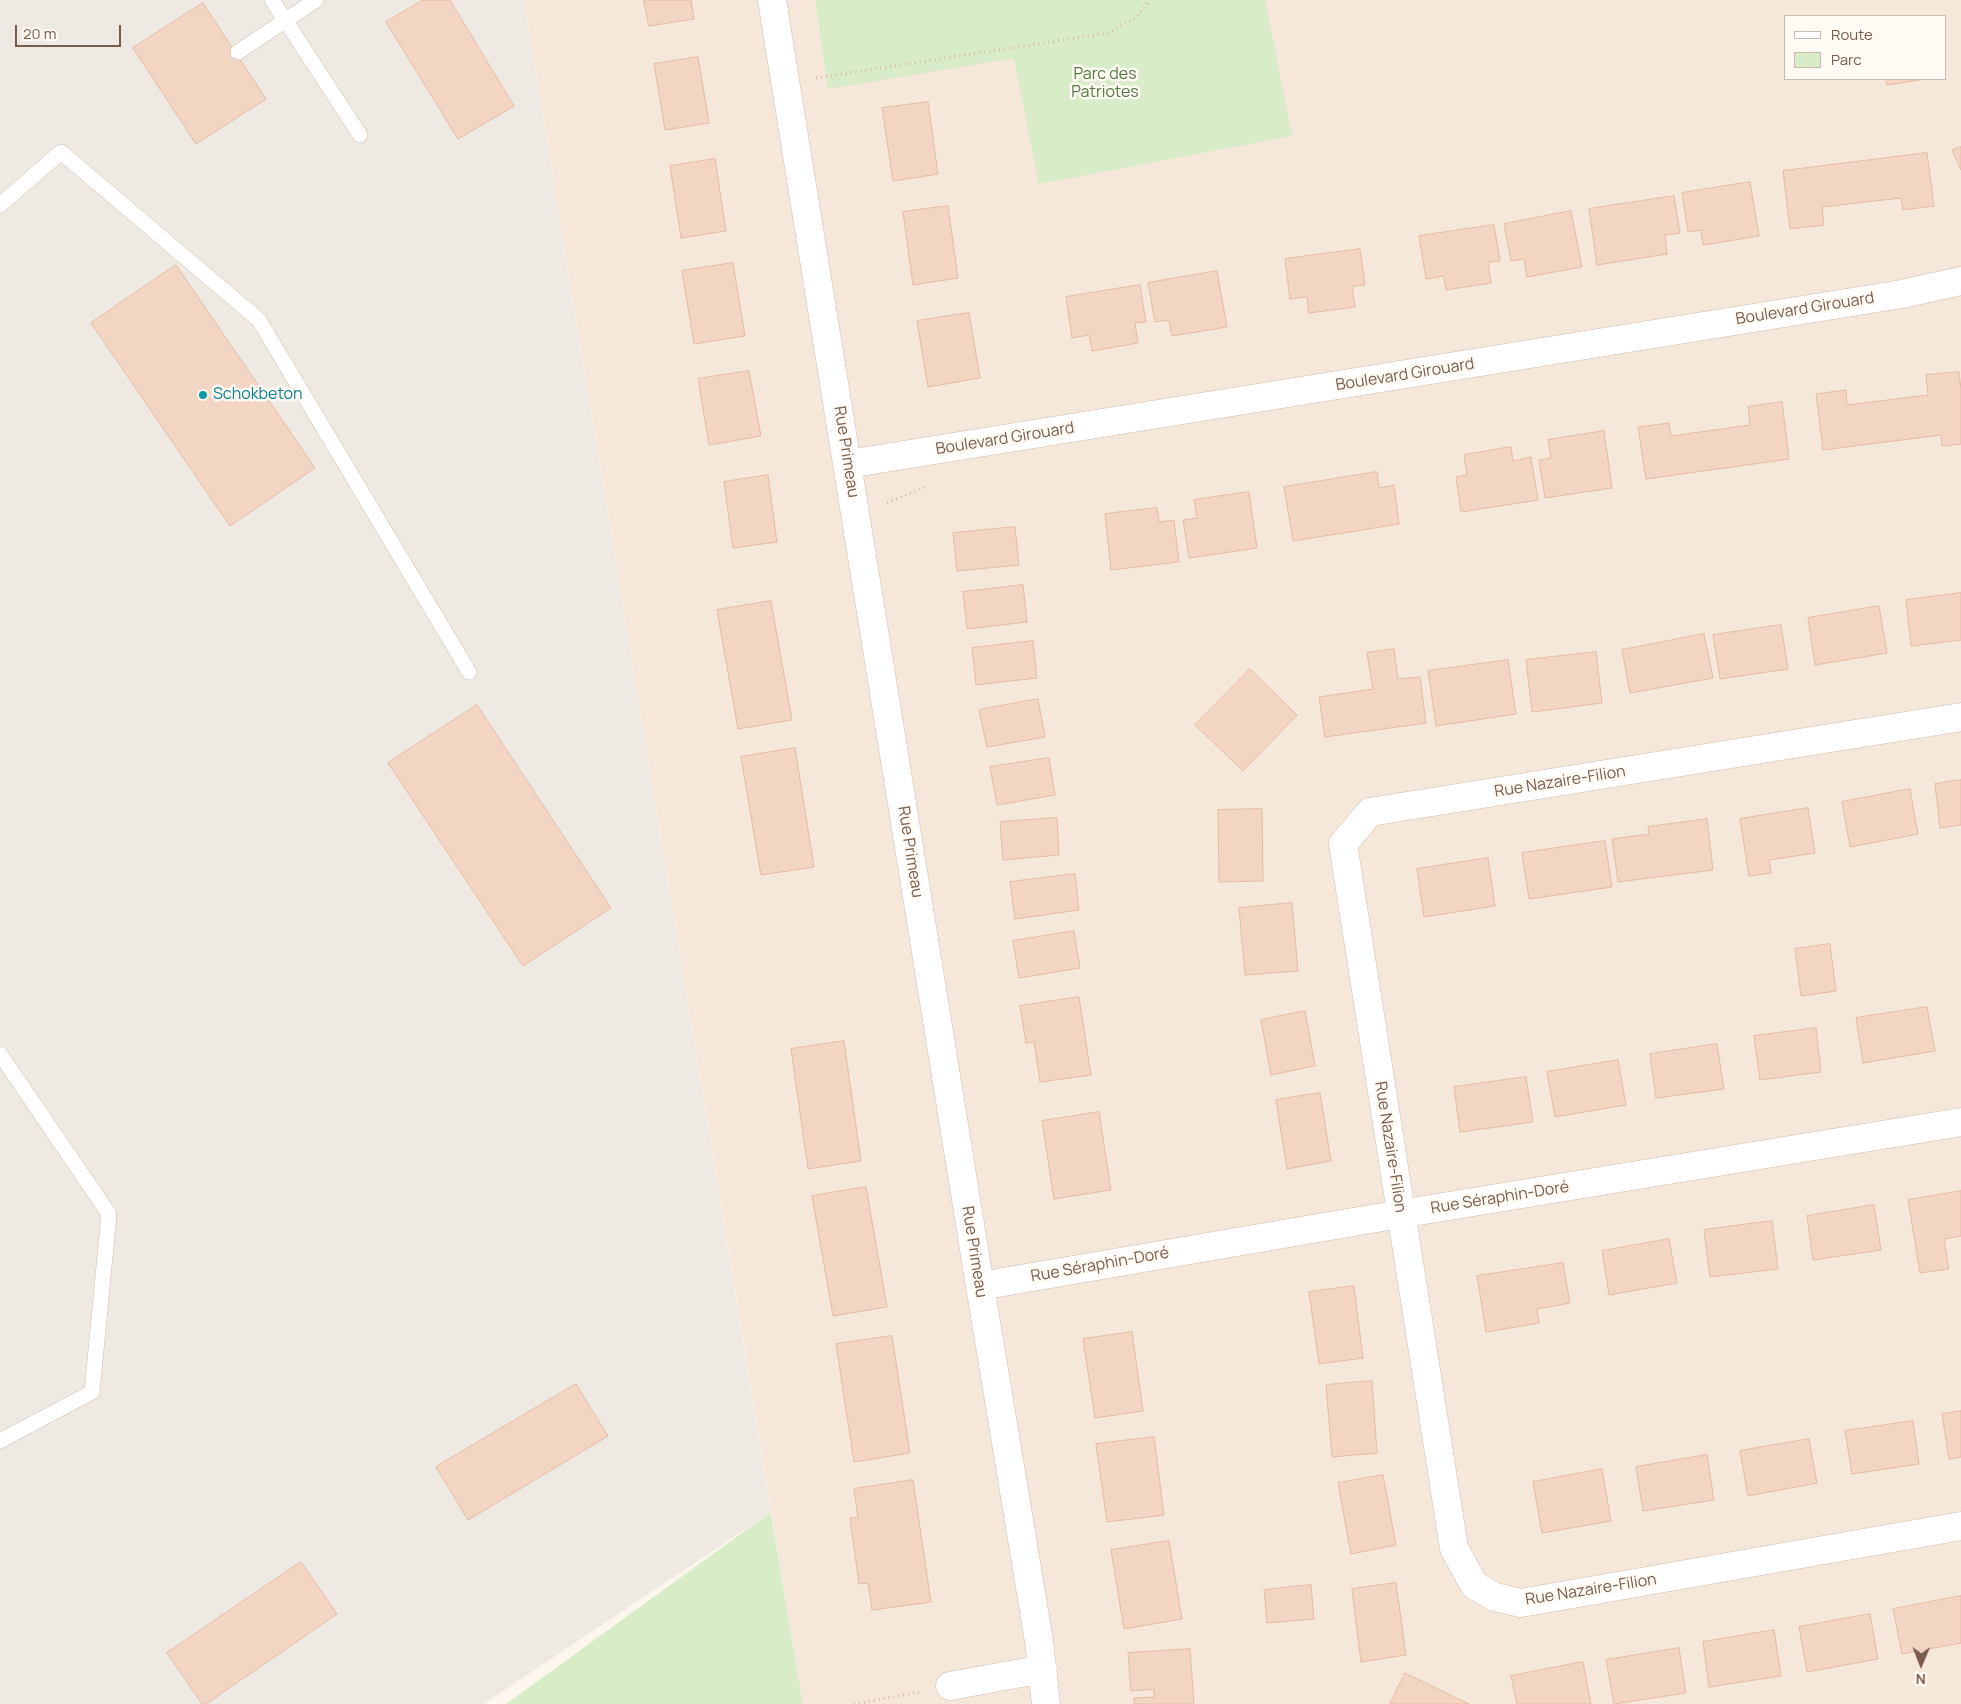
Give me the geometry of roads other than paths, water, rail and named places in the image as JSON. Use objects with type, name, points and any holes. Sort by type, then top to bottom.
[{"type":"street","name":"Rue Primeau","points":[[772,0],[1039,1641],[1046,1704]]},
{"type":"street","name":"Boulevard Girouard","points":[[848,464],[1882,297],[1961,281]]},
{"type":"street","name":"Rue Nazaire-Filion","points":[[1961,717],[1370,812],[1343,844],[1454,1548],[1474,1585],[1495,1597],[1521,1603],[1961,1526]]},
{"type":"street","name":"Rue Séraphin-Doré","points":[[980,1286],[1400,1214],[1961,1122]]},
{"type":"street","points":[[950,1686],[1042,1669]]},
{"type":"lane","points":[[272,0],[360,135]]},
{"type":"lane","points":[[238,52],[316,0]]},
{"type":"lane","points":[[0,205],[61,152],[258,320],[469,672]]},
{"type":"lane","points":[[0,1054],[109,1214],[92,1392],[0,1441]]},
{"type":"place","name":"Schokbeton","points":[[203,395]]},
{"type":"park label","name":"Parc des Patriotes","points":[[1105,84]]}]
